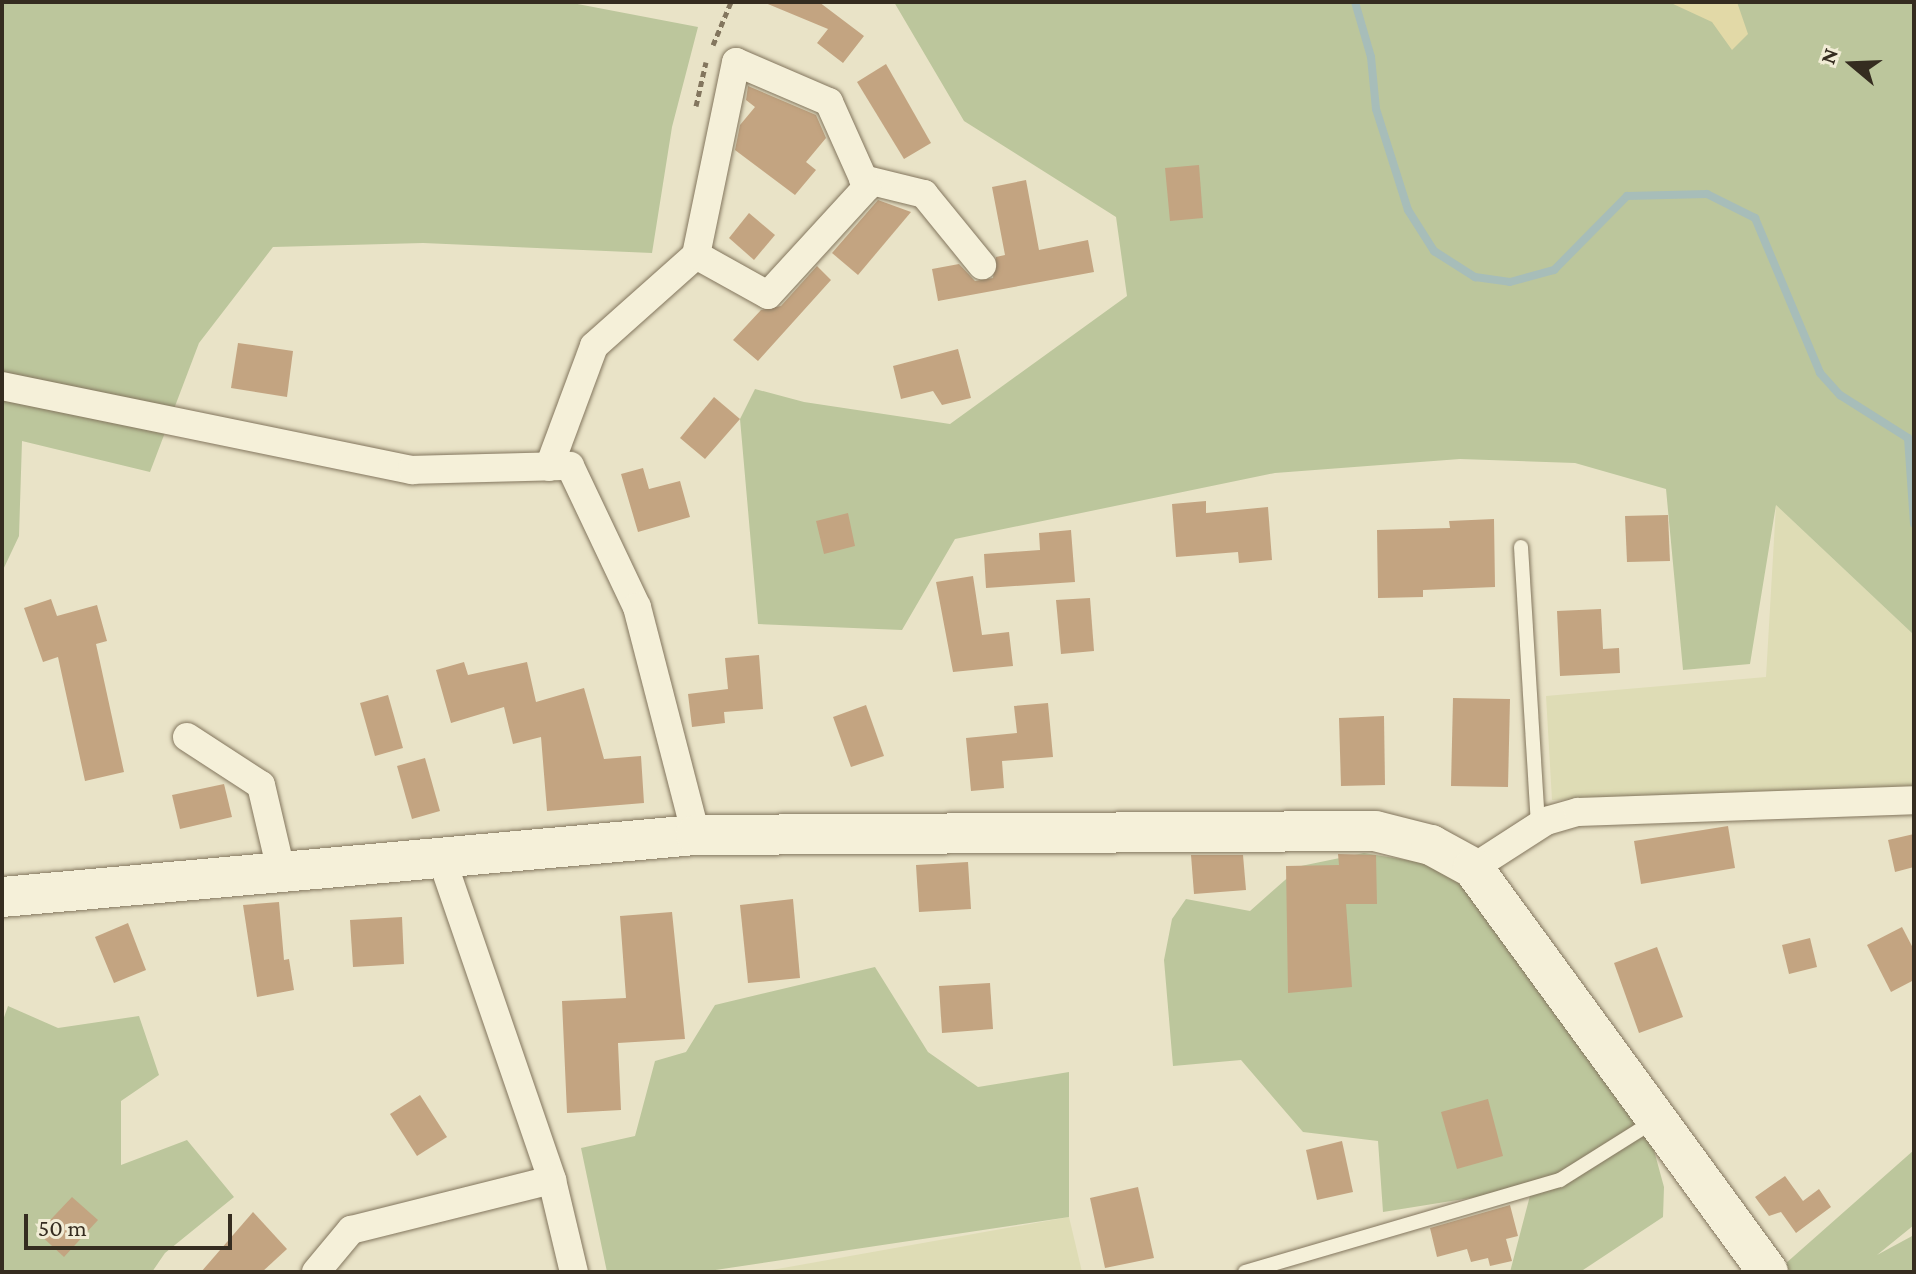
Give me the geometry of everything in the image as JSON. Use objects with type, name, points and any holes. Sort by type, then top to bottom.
[{"type":"street","points":[[549,467],[594,346],[696,255],[736,62],[829,102],[867,187],[768,295],[696,255]]},
{"type":"street","points":[[863,179],[924,194],[982,265]]},
{"type":"street","points":[[2,386],[412,470],[570,466],[637,607],[696,835]]},
{"type":"street","points":[[187,737],[261,785],[281,870]]},
{"type":"street","points":[[1473,868],[1538,826],[1578,812],[1914,800]]},
{"type":"street","points":[[2,897],[440,854],[696,835],[1375,831],[1431,845],[1473,868],[1654,1121],[1768,1272]]},
{"type":"street","points":[[440,854],[552,1180],[574,1272]]},
{"type":"street","points":[[316,1272],[351,1230],[552,1180]]},
{"type":"lane","points":[[1521,547],[1538,826]]},
{"type":"lane","points":[[1245,1272],[1560,1180],[1654,1121]]},
{"type":"path","points":[[696,109],[698,79],[731,2]]},
{"type":"shaded area","points":[[1776,505],[1914,635],[1914,793],[1552,800],[1546,696],[1766,677]]},
{"type":"shaded area","points":[[1069,1217],[1082,1272],[760,1272]]},
{"type":"green space","points":[[2,2],[567,2],[698,27],[672,127],[652,253],[423,243],[273,247],[199,343],[150,472],[22,441],[19,536],[2,572]]},
{"type":"green space","points":[[894,2],[1914,2],[1914,635],[1776,505],[1750,664],[1683,670],[1666,489],[1575,463],[1460,459],[1275,473],[955,539],[902,630],[758,624],[740,419],[755,389],[804,402],[950,424],[1127,296],[1116,217],[964,121]]},
{"type":"green space","points":[[1364,853],[1442,866],[1510,916],[1647,1125],[1664,1187],[1663,1217],[1580,1272],[1510,1272],[1532,1188],[1383,1212],[1378,1141],[1303,1132],[1241,1060],[1173,1066],[1164,960],[1172,919],[1186,899],[1250,911],[1301,866]]},
{"type":"green space","points":[[875,967],[928,1052],[978,1087],[1069,1072],[1069,1217],[702,1272],[607,1272],[581,1148],[635,1136],[655,1061],[686,1052],[715,1005]]},
{"type":"green space","points":[[8,1006],[58,1028],[139,1016],[159,1075],[121,1101],[121,1165],[187,1140],[234,1197],[165,1253],[152,1272],[2,1272],[2,1023]]},
{"type":"green space","points":[[1914,1150],[1914,1225],[1877,1255],[1914,1235],[1914,1272],[1790,1272],[1785,1264]]},
{"type":"sand","points":[[1737,2],[1748,34],[1732,50],[1712,22],[1671,3]]},
{"type":"building","points":[[763,2],[819,2],[864,36],[843,63],[817,43],[828,29]]},
{"type":"building","points":[[886,64],[931,143],[904,159],[857,82]]},
{"type":"building","points":[[748,86],[816,115],[826,138],[806,162],[816,170],[795,195],[735,150],[740,125],[755,107],[746,100]]},
{"type":"building","points":[[1199,165],[1203,218],[1170,221],[1165,168]]},
{"type":"building","points":[[1026,180],[1039,250],[1088,240],[1094,272],[938,301],[932,269],[959,264],[975,281],[993,278],[996,257],[1005,255],[992,187]]},
{"type":"building","points":[[878,200],[911,212],[858,275],[832,253]]},
{"type":"building","points":[[749,213],[775,235],[754,260],[729,238]]},
{"type":"building","points":[[817,266],[831,280],[758,361],[733,340],[761,310],[781,306]]},
{"type":"building","points":[[238,343],[293,351],[287,397],[231,388]]},
{"type":"building","points":[[958,349],[971,398],[942,405],[933,391],[901,399],[893,366]]},
{"type":"building","points":[[714,397],[740,419],[705,459],[680,438]]},
{"type":"building","points":[[643,468],[649,489],[680,481],[690,517],[638,532],[621,474]]},
{"type":"building","points":[[1206,501],[1206,513],[1268,507],[1272,560],[1239,563],[1238,552],[1176,557],[1172,504]]},
{"type":"building","points":[[848,513],[855,546],[824,554],[816,521]]},
{"type":"building","points":[[1668,515],[1670,561],[1627,562],[1625,516]]},
{"type":"building","points":[[1494,519],[1495,587],[1423,590],[1423,597],[1378,598],[1377,530],[1450,528],[1449,521]]},
{"type":"building","points":[[1071,530],[1075,582],[986,588],[984,554],[1040,550],[1039,533]]},
{"type":"building","points":[[973,576],[982,635],[1009,632],[1013,666],[953,672],[936,582]]},
{"type":"building","points":[[1090,598],[1094,651],[1061,654],[1056,600]]},
{"type":"building","points":[[51,599],[57,616],[97,605],[107,641],[96,644],[124,772],[85,781],[58,657],[43,662],[24,608]]},
{"type":"building","points":[[1601,609],[1603,649],[1619,648],[1620,673],[1560,676],[1557,611]]},
{"type":"building","points":[[759,655],[763,709],[724,712],[725,723],[692,727],[688,694],[728,689],[725,658]]},
{"type":"building","points":[[464,662],[468,675],[527,662],[536,702],[584,688],[604,759],[641,756],[644,803],[547,811],[541,737],[513,744],[504,707],[451,723],[436,670]]},
{"type":"building","points":[[388,695],[403,748],[375,756],[360,703]]},
{"type":"building","points":[[1453,698],[1510,699],[1508,787],[1451,786]]},
{"type":"building","points":[[1048,703],[1053,757],[1002,761],[1004,788],[971,791],[966,738],[1017,733],[1014,706]]},
{"type":"building","points":[[866,705],[884,756],[851,767],[833,717]]},
{"type":"building","points":[[1384,716],[1385,785],[1341,786],[1339,718]]},
{"type":"building","points":[[425,758],[440,811],[412,819],[397,766]]},
{"type":"building","points":[[224,784],[232,817],[180,829],[172,795]]},
{"type":"building","points":[[1728,826],[1735,868],[1641,884],[1634,841]]},
{"type":"building","points":[[1914,834],[1914,867],[1895,872],[1888,840]]},
{"type":"building","points":[[1338,854],[1376,855],[1377,904],[1346,904],[1352,987],[1288,993],[1286,866],[1339,865]]},
{"type":"building","points":[[1191,855],[1243,855],[1246,890],[1194,894]]},
{"type":"building","points":[[968,862],[971,909],[919,912],[916,865]]},
{"type":"building","points":[[793,899],[800,978],[748,983],[740,905]]},
{"type":"building","points":[[279,902],[284,960],[289,959],[294,990],[257,997],[243,905]]},
{"type":"building","points":[[672,912],[685,1039],[618,1043],[621,1110],[567,1113],[562,1001],[626,998],[620,916]]},
{"type":"building","points":[[402,917],[404,964],[353,967],[350,920]]},
{"type":"building","points":[[128,923],[146,970],[114,983],[95,937]]},
{"type":"building","points":[[1902,927],[1914,950],[1914,980],[1891,992],[1867,945]]},
{"type":"building","points":[[1810,938],[1817,967],[1789,974],[1782,945]]},
{"type":"building","points":[[1657,947],[1683,1017],[1639,1033],[1614,963]]},
{"type":"building","points":[[990,983],[993,1029],[942,1033],[939,986]]},
{"type":"building","points":[[420,1095],[447,1137],[417,1156],[390,1114]]},
{"type":"building","points":[[1488,1099],[1503,1156],[1457,1169],[1441,1112]]},
{"type":"building","points":[[1342,1141],[1353,1192],[1317,1200],[1306,1150]]},
{"type":"building","points":[[1785,1176],[1803,1201],[1819,1189],[1831,1207],[1796,1233],[1781,1212],[1769,1216],[1755,1197]]},
{"type":"building","points":[[1138,1187],[1154,1258],[1105,1268],[1090,1198]]},
{"type":"building","points":[[72,1197],[98,1220],[64,1257],[38,1233]]},
{"type":"building","points":[[1510,1205],[1518,1236],[1506,1239],[1512,1261],[1490,1266],[1488,1258],[1471,1262],[1467,1249],[1437,1257],[1430,1228]]},
{"type":"building","points":[[253,1212],[287,1249],[262,1272],[201,1272]]},
{"type":"waterway","points":[[1355,2],[1371,57],[1376,109],[1408,210],[1434,251],[1475,277],[1510,282],[1554,270],[1627,196],[1707,194],[1755,218],[1820,373],[1840,395],[1908,438],[1914,524]]}]
